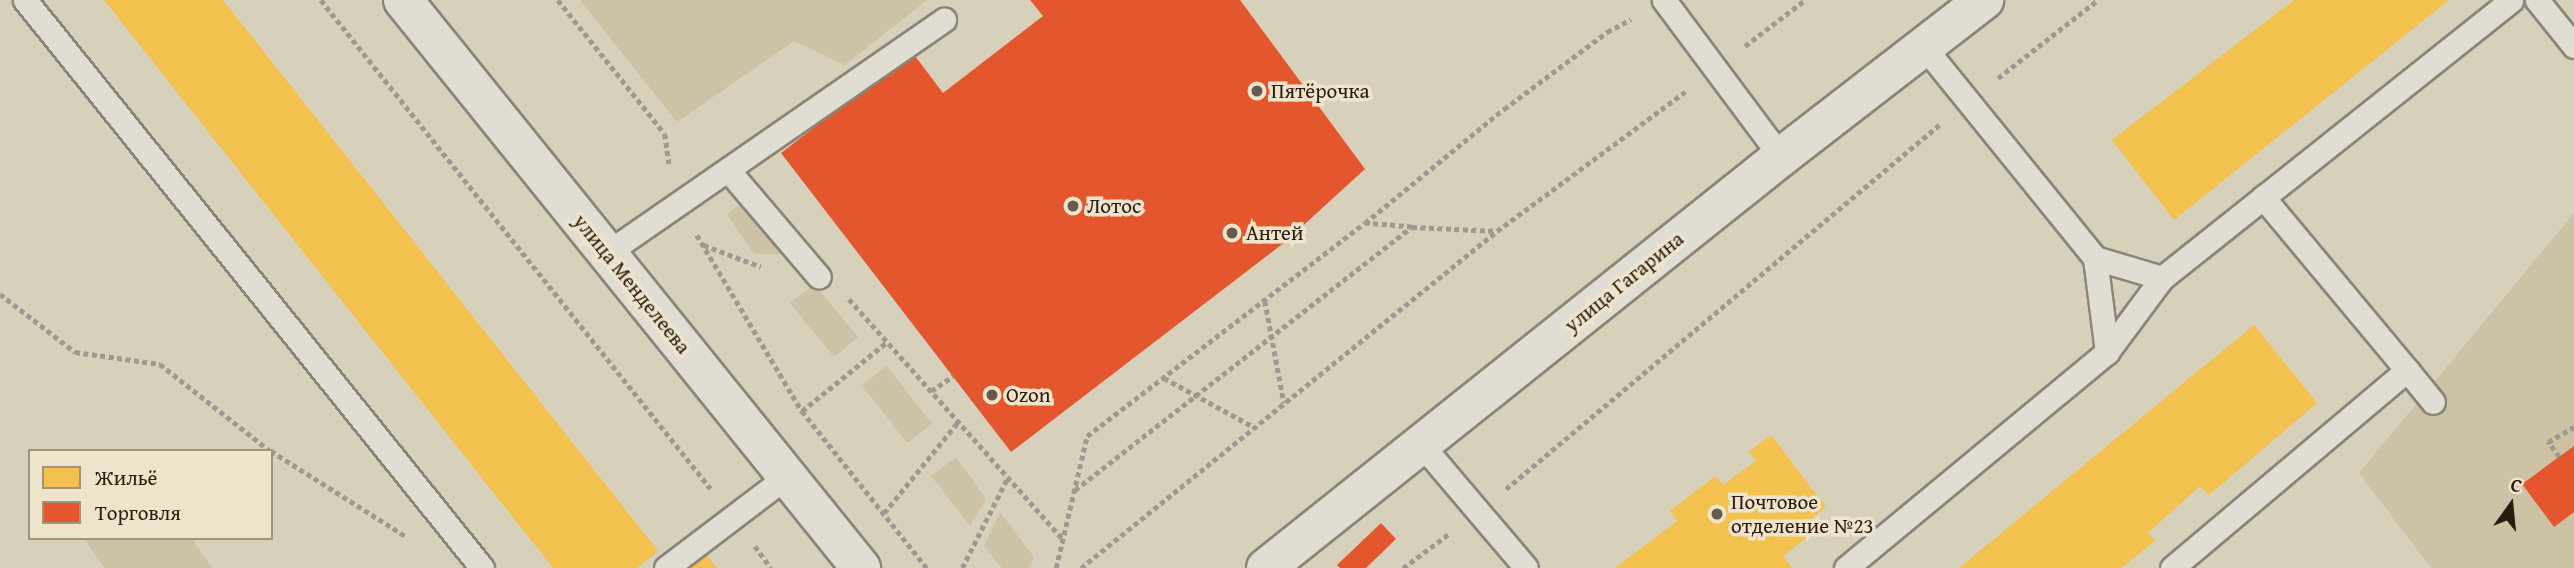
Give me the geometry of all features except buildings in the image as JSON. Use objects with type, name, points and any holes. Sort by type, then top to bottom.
[{"type":"main road","name":"улица Менделеева","points":[[403,0],[861,568]]},
{"type":"main road","name":"улица Гагарина","points":[[1266,568],[1781,157],[1984,0]]},
{"type":"lane","points":[[25,0],[482,568]]},
{"type":"lane","points":[[1665,0],[1781,157]]},
{"type":"lane","points":[[1846,568],[2107,352],[2162,278],[2511,0]]},
{"type":"lane","points":[[2536,0],[2574,46]]},
{"type":"lane","points":[[607,253],[944,20]]},
{"type":"lane","points":[[1924,47],[2095,258],[2107,352]]},
{"type":"lane","points":[[728,170],[819,277]]},
{"type":"lane","points":[[2263,197],[2433,402]]},
{"type":"lane","points":[[2095,258],[2162,278]]},
{"type":"lane","points":[[2172,568],[2407,370]]},
{"type":"lane","points":[[1421,444],[1526,568]]},
{"type":"lane","points":[[666,568],[787,476]]},
{"type":"path","points":[[321,0],[771,568]]},
{"type":"path","points":[[558,0],[665,134],[676,206],[704,244],[802,411],[927,568]]},
{"type":"path","points":[[1056,568],[1087,436],[1364,223],[1535,86],[1607,33],[1665,0]]},
{"type":"path","points":[[1082,568],[1497,231],[1805,0]]},
{"type":"path","points":[[1403,568],[1478,512],[1968,101],[2098,0]]},
{"type":"path","points":[[1364,223],[1497,231]]},
{"type":"path","points":[[1074,490],[1412,227]]},
{"type":"path","points":[[704,244],[779,275],[829,277],[1062,539]]},
{"type":"path","points":[[0,294],[75,352],[160,364],[268,449]]},
{"type":"path","points":[[1265,300],[1284,403]]},
{"type":"path","points":[[802,411],[887,342]]},
{"type":"path","points":[[931,391],[953,376]]},
{"type":"path","points":[[1164,378],[1198,394],[1254,427]]},
{"type":"path","points":[[884,513],[958,422]]},
{"type":"path","points":[[2559,457],[2548,442],[2574,427]]},
{"type":"path","points":[[273,452],[409,539]]},
{"type":"path","points":[[962,568],[1007,477]]},
{"type":"shaded area","points":[[580,0],[927,0],[845,65],[794,41],[677,122]]},
{"type":"shaded area","points":[[744,201],[790,254],[754,254],[727,214]]},
{"type":"shaded area","points":[[2574,213],[2574,568],[2431,568],[2359,473]]},
{"type":"shaded area","points":[[814,284],[858,337],[834,357],[790,303]]},
{"type":"shaded area","points":[[887,366],[932,424],[907,443],[862,385]]},
{"type":"shaded area","points":[[956,457],[986,499],[970,526],[931,476]]},
{"type":"shaded area","points":[[1000,512],[1034,557],[1029,568],[1002,568],[984,546]]},
{"type":"shaded area","points":[[85,540],[193,540],[212,568],[104,568]]},
{"type":"place","name":"Пятёрочка","points":[[1257,91]]},
{"type":"place","name":"Лотос","points":[[1073,206]]},
{"type":"place","name":"Антей","points":[[1232,233]]},
{"type":"place","name":"Ozon","points":[[992,395]]},
{"type":"place","name":"Почтовое отделение №23","points":[[1717,514]]}]
